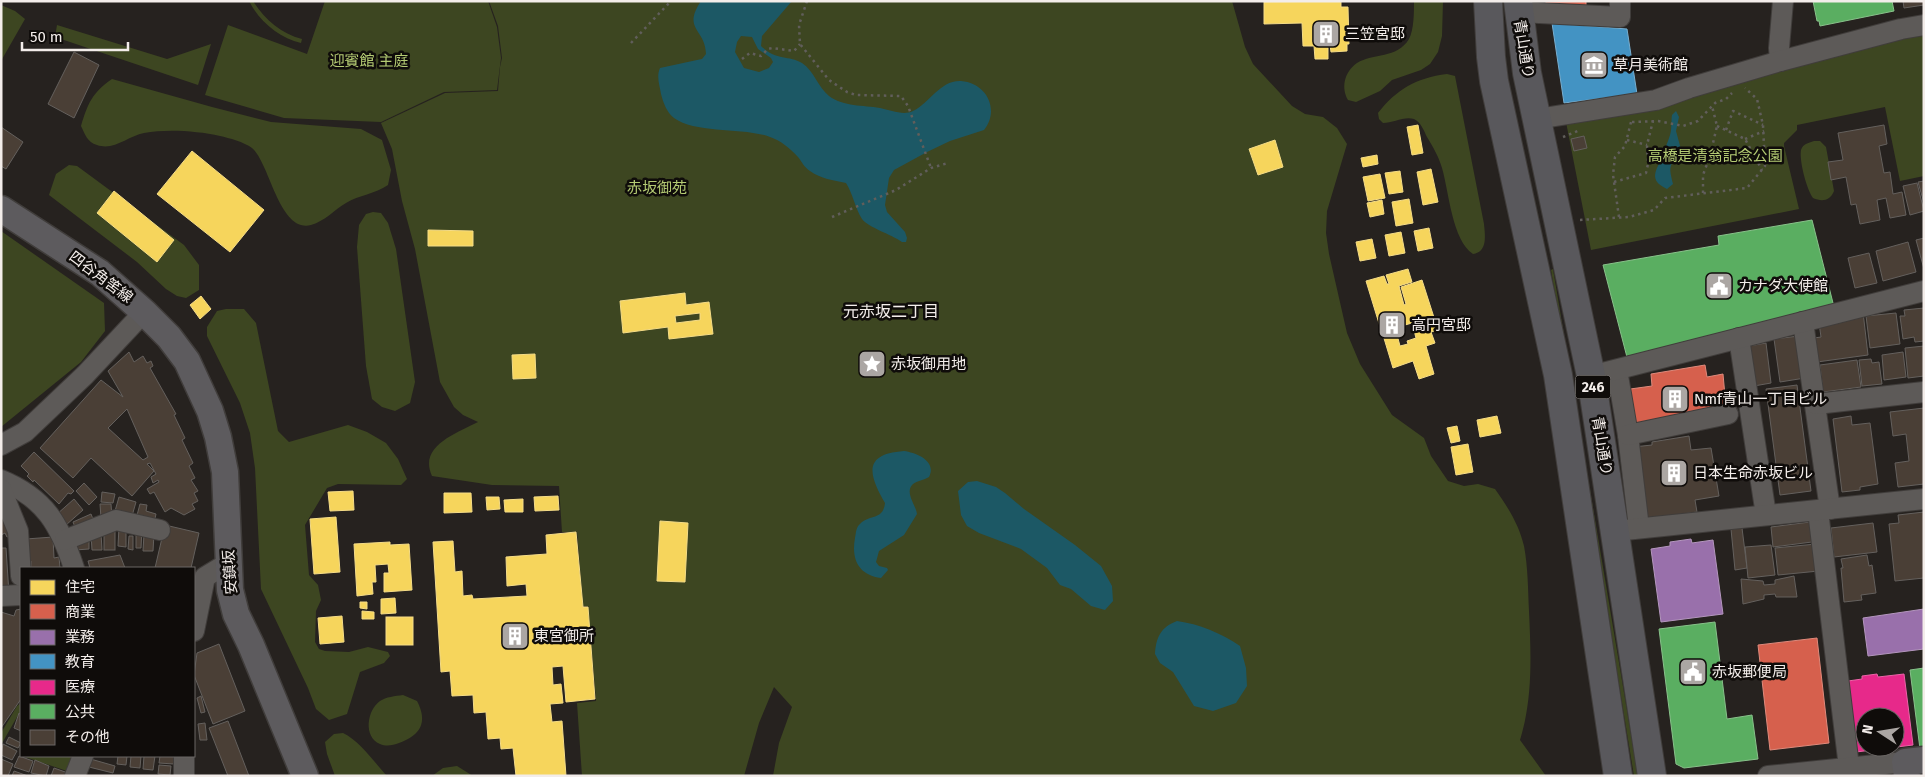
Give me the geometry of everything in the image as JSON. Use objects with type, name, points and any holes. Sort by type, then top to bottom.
[{"type":"highway","name":"青山通り","points":[[1488,1],[1494,81],[1559,384],[1618,776]]},
{"type":"highway","name":"青山通り","points":[[1518,7],[1527,73],[1537,119],[1604,373],[1627,530],[1652,776]]},
{"type":"main road","name":"四谷角筈線","points":[[1,209],[100,273],[169,337],[186,361]]},
{"type":"main road","name":"安鎮坂","points":[[186,361],[210,411],[218,437],[225,472],[230,590],[236,614],[251,645],[305,776]]},
{"type":"street","points":[[1518,7],[1620,18],[1620,1]]},
{"type":"street","points":[[1780,61],[1779,48],[1783,1]]},
{"type":"street","points":[[1537,119],[1656,100],[1780,61],[1901,29],[1924,25]]},
{"type":"street","points":[[1924,291],[1604,373],[1628,435],[1627,530],[1924,499]]},
{"type":"street","points":[[1,445],[25,432],[84,375],[144,312]]},
{"type":"street","points":[[1803,322],[1816,404],[1848,767]]},
{"type":"street","points":[[1739,338],[1766,515]]},
{"type":"street","points":[[1816,404],[1924,392]]},
{"type":"street","points":[[1628,435],[1728,414]]},
{"type":"street","points":[[1,480],[14,485],[44,509],[65,540],[74,567]]},
{"type":"street","points":[[1,488],[18,531],[20,567]]},
{"type":"street","points":[[65,540],[116,520],[160,530]]},
{"type":"street","points":[[195,626],[205,577],[228,563]]},
{"type":"street","points":[[1,596],[20,595]]},
{"type":"street","points":[[74,776],[83,757]]},
{"type":"street","points":[[184,757],[184,776]]},
{"type":"street","points":[[1768,776],[1848,767],[1908,770]]},
{"type":"path","points":[[631,43],[671,1]]},
{"type":"path","points":[[806,1],[799,25],[800,44],[837,87],[856,94],[900,96],[908,106],[931,168]]},
{"type":"path","points":[[742,59],[750,53],[761,56],[768,49],[794,51],[800,44]]},
{"type":"path","points":[[1580,220],[1629,216],[1654,210],[1665,198],[1747,188],[1765,166],[1764,125],[1757,99],[1741,86]]},
{"type":"path","points":[[1624,123],[1654,121],[1683,126],[1698,120],[1712,106],[1726,99],[1736,90]]},
{"type":"path","points":[[1703,193],[1703,175],[1710,156],[1717,126],[1712,106]]},
{"type":"path","points":[[1726,130],[1733,112],[1764,125]]},
{"type":"path","points":[[1614,182],[1646,173],[1648,145],[1654,121]]},
{"type":"path","points":[[1619,217],[1614,182],[1615,156],[1625,146],[1631,122]]},
{"type":"path","points":[[1717,126],[1745,139],[1762,170]]},
{"type":"path","points":[[1563,137],[1586,128]]},
{"type":"path","points":[[1745,139],[1764,131]]},
{"type":"path","points":[[1627,140],[1648,145]]},
{"type":"path","points":[[832,217],[896,190],[931,168],[948,163]]},
{"type":"green space","points":[[249,1],[253,1],[262,14],[280,30],[302,39],[301,43],[293,41],[270,28]]},
{"type":"green space","name":"迎賓館 主庭","points":[[325,1],[488,1],[497,27],[501,58],[497,90],[444,92],[381,122],[284,118],[205,95],[228,25],[307,54]]},
{"type":"green space","name":"赤坂御用地","points":[[489,1],[1232,1],[1245,47],[1253,64],[1292,106],[1305,114],[1323,117],[1337,128],[1347,144],[1327,211],[1326,233],[1347,333],[1360,364],[1392,415],[1424,438],[1431,456],[1448,481],[1464,486],[1478,484],[1495,489],[1516,523],[1524,546],[1530,627],[1529,692],[1520,740],[1546,776],[773,776],[779,743],[792,707],[774,687],[759,723],[744,776],[582,776],[577,703],[596,701],[588,606],[583,606],[577,532],[562,532],[559,486],[492,485],[432,476],[429,466],[430,456],[435,449],[451,436],[478,422],[463,415],[454,407],[440,382],[415,249],[402,201],[392,149],[381,123],[445,93],[498,91],[502,58],[498,26]]},
{"type":"green space","points":[[1414,1],[1443,1],[1442,36],[1438,52],[1430,64],[1421,70],[1392,80],[1380,91],[1356,102],[1348,100],[1344,85],[1345,80],[1349,71],[1357,63],[1398,50],[1409,39],[1413,26]]},
{"type":"green space","points":[[1,5],[15,11],[25,19],[1,61]]},
{"type":"green space","points":[[57,25],[167,59],[211,44],[198,85],[55,37]]},
{"type":"green space","name":"高橋是清翁記念公園","points":[[1924,31],[1924,176],[1900,181],[1885,107],[1797,125],[1797,130],[1784,143],[1784,146],[1799,209],[1591,250],[1566,122]]},
{"type":"green space","points":[[1447,74],[1455,76],[1484,224],[1485,238],[1483,247],[1478,253],[1473,254],[1460,238],[1452,215],[1441,164],[1420,124],[1410,118],[1383,123],[1379,119],[1378,113],[1392,97],[1408,86],[1426,78]]},
{"type":"green space","points":[[112,79],[271,122],[361,129],[382,140],[391,170],[388,185],[351,200],[316,223],[300,225],[283,208],[258,156],[252,148],[241,142],[211,134],[172,131],[144,133],[109,146],[97,145],[91,142],[81,126],[95,94]]},
{"type":"green space","points":[[1820,141],[1826,147],[1834,191],[1825,200],[1813,198],[1808,189],[1802,168],[1801,150],[1804,145]]},
{"type":"green space","points":[[69,165],[77,166],[184,245],[199,265],[199,290],[186,298],[177,296],[166,289],[137,262],[49,195],[56,174]]},
{"type":"green space","points":[[373,212],[381,213],[388,223],[396,249],[415,382],[410,403],[395,411],[382,407],[372,399],[366,366],[357,247],[359,225],[366,214]]},
{"type":"green space","points":[[1,231],[104,303],[105,331],[81,362],[1,427]]},
{"type":"green space","points":[[1553,269],[1638,776],[1634,776],[1551,270]]},
{"type":"green space","points":[[244,309],[256,323],[278,431],[289,442],[348,425],[367,432],[386,443],[398,459],[407,479],[401,485],[338,484],[327,488],[305,525],[309,575],[318,585],[321,600],[316,611],[315,642],[319,649],[349,652],[368,647],[388,652],[390,656],[384,663],[360,672],[347,714],[329,720],[316,709],[261,589],[255,468],[250,433],[240,403],[207,336],[207,327],[217,311]]},
{"type":"green space","points":[[403,695],[417,701],[422,715],[420,727],[407,740],[388,746],[380,744],[371,736],[369,730],[372,711],[380,701]]},
{"type":"green space","points":[[20,704],[20,712],[1,745],[1,733]]},
{"type":"green space","points":[[343,733],[361,746],[387,776],[335,776],[325,742],[334,734]]},
{"type":"green space","points":[[25,757],[76,757],[70,772]]},
{"type":"green space","points":[[457,766],[473,776],[432,776],[443,768]]},
{"type":"water","points":[[701,1],[792,1],[762,36],[761,46],[772,54],[802,63],[810,70],[829,96],[835,100],[847,104],[905,113],[919,107],[947,84],[961,81],[970,83],[984,92],[991,106],[989,122],[984,130],[950,141],[894,170],[889,178],[885,205],[887,212],[905,232],[906,242],[902,242],[862,219],[846,183],[814,174],[806,168],[792,151],[778,140],[747,132],[694,126],[683,123],[669,113],[662,97],[658,75],[660,68],[702,59],[706,54],[705,45],[694,24],[696,11]],"holes":[[[741,36],[752,37],[758,49],[771,58],[773,62],[769,68],[759,72],[744,68],[735,52],[737,42]]]},
{"type":"water","points":[[1676,111],[1679,117],[1676,131],[1682,153],[1672,164],[1670,170],[1673,184],[1667,189],[1657,182],[1655,175],[1670,135],[1672,115]]},
{"type":"water","points":[[904,451],[920,456],[928,462],[931,471],[929,477],[913,484],[911,487],[910,495],[917,514],[904,535],[879,551],[876,562],[879,566],[888,570],[881,578],[867,574],[858,565],[854,553],[856,532],[859,525],[879,515],[884,509],[885,503],[873,475],[875,461],[881,456]]},
{"type":"water","points":[[977,481],[996,487],[1005,493],[1101,566],[1112,586],[1113,601],[1105,610],[1091,606],[1071,589],[1060,585],[1047,568],[1021,549],[979,533],[967,526],[961,515],[958,491],[968,482]]},
{"type":"water","points":[[1177,621],[1210,630],[1240,646],[1246,668],[1247,686],[1236,703],[1213,711],[1194,706],[1173,672],[1160,663],[1155,654],[1160,633],[1167,626]]},
{"type":"building: 住宅","name":"三笠宮邸","points":[[1341,1],[1341,7],[1348,7],[1349,44],[1347,44],[1347,51],[1331,52],[1330,45],[1328,45],[1328,59],[1315,59],[1314,46],[1303,46],[1302,23],[1264,24],[1264,2]]},
{"type":"building: 住宅","points":[[1418,125],[1423,153],[1412,155],[1407,127]]},
{"type":"building: 住宅","points":[[1275,140],[1283,167],[1258,175],[1249,149]]},
{"type":"building: 住宅","points":[[192,151],[264,210],[230,252],[157,194]]},
{"type":"building: 住宅","points":[[1377,155],[1378,164],[1363,167],[1361,158]]},
{"type":"building: 住宅","points":[[1431,169],[1438,202],[1423,205],[1417,172]]},
{"type":"building: 住宅","points":[[1400,171],[1403,192],[1389,194],[1385,173]]},
{"type":"building: 住宅","points":[[1380,174],[1385,198],[1368,201],[1363,177]]},
{"type":"building: 住宅","points":[[114,191],[174,240],[157,262],[97,213]]},
{"type":"building: 住宅","points":[[1409,199],[1413,223],[1396,226],[1392,202]]},
{"type":"building: 住宅","points":[[1382,200],[1384,214],[1370,217],[1367,203]]},
{"type":"building: 住宅","points":[[1429,228],[1433,248],[1418,251],[1414,231]]},
{"type":"building: 住宅","points":[[428,230],[473,231],[473,246],[428,246]]},
{"type":"building: 住宅","points":[[1401,232],[1405,253],[1389,256],[1385,235]]},
{"type":"building: 住宅","points":[[1372,239],[1376,258],[1360,261],[1356,242]]},
{"type":"building: 住宅","name":"高円宮邸","points":[[1408,269],[1412,282],[1399,286],[1404,305],[1406,304],[1401,287],[1422,280],[1438,330],[1431,332],[1435,343],[1426,346],[1434,374],[1419,379],[1413,361],[1393,368],[1383,335],[1396,331],[1400,346],[1408,344],[1407,341],[1416,338],[1412,323],[1381,330],[1366,281],[1384,276],[1387,284],[1389,284],[1386,275]]},
{"type":"building: 住宅","points":[[685,293],[686,305],[709,302],[713,334],[669,339],[668,327],[623,333],[620,301]],"holes":[[[700,313],[700,320],[676,323],[675,316]]]},
{"type":"building: 住宅","points":[[201,296],[211,309],[200,319],[190,305]]},
{"type":"building: 住宅","points":[[535,354],[536,378],[513,379],[512,355]]},
{"type":"building: 住宅","points":[[1497,416],[1501,433],[1480,437],[1477,420]]},
{"type":"building: 住宅","points":[[1457,426],[1460,441],[1451,443],[1447,428]]},
{"type":"building: 住宅","points":[[1468,444],[1473,472],[1456,475],[1451,447]]},
{"type":"building: 住宅","points":[[353,491],[354,510],[330,511],[328,492]]},
{"type":"building: 住宅","points":[[444,493],[471,493],[472,512],[444,513]]},
{"type":"building: 住宅","points":[[558,496],[559,510],[535,511],[534,497]]},
{"type":"building: 住宅","points":[[486,497],[499,497],[500,509],[487,510]]},
{"type":"building: 住宅","points":[[523,499],[523,512],[505,512],[504,500]]},
{"type":"building: 住宅","points":[[336,517],[340,572],[314,574],[310,519]]},
{"type":"building: 住宅","points":[[660,521],[688,523],[685,582],[657,581]]},
{"type":"building: 住宅","name":"東宮御所","points":[[576,532],[583,607],[588,607],[595,699],[566,702],[563,666],[552,667],[553,685],[561,684],[563,703],[550,704],[552,722],[562,721],[566,776],[516,776],[513,748],[501,749],[500,738],[488,739],[486,712],[474,713],[473,695],[452,696],[450,671],[441,672],[433,542],[453,541],[455,572],[462,571],[463,596],[472,595],[473,599],[527,596],[526,584],[507,586],[506,557],[547,554],[546,535]]},
{"type":"building: 住宅","points":[[390,542],[390,545],[409,544],[412,590],[384,592],[384,573],[389,573],[388,564],[375,565],[376,582],[372,582],[373,594],[357,596],[354,544]]},
{"type":"building: 住宅","points":[[395,598],[396,613],[381,614],[381,599]]},
{"type":"building: 住宅","points":[[360,602],[367,602],[367,609],[360,608]]},
{"type":"building: 住宅","points":[[362,611],[374,612],[374,619],[362,619]]},
{"type":"building: 住宅","points":[[342,616],[344,642],[320,644],[318,618]]},
{"type":"building: 住宅","points":[[386,617],[413,617],[413,645],[386,645]]},
{"type":"building: 商業","points":[[1546,1],[1586,1],[1586,8],[1546,7]]},
{"type":"building: 商業","name":"Nmf青山一丁目ビル","points":[[1705,365],[1707,377],[1723,374],[1726,407],[1633,425],[1623,390],[1652,386],[1651,374]]},
{"type":"building: 商業","points":[[1817,638],[1829,743],[1770,750],[1758,645]]},
{"type":"building: 業務","points":[[1691,539],[1692,543],[1713,540],[1723,614],[1661,622],[1651,549],[1670,546],[1670,542]]},
{"type":"building: 業務","points":[[1924,609],[1924,649],[1868,656],[1863,618]]},
{"type":"building: 教育","points":[[1552,23],[1627,29],[1637,94],[1564,103]]},
{"type":"building: 医療","points":[[1877,674],[1878,677],[1904,674],[1913,745],[1905,746],[1905,707],[1855,707],[1855,743],[1848,681],[1862,679],[1862,676]]},
{"type":"building: 公共","points":[[1813,1],[1892,1],[1894,11],[1820,26],[1819,21],[1817,21]]},
{"type":"building: 公共","name":"カナダ大使館","points":[[1812,220],[1834,307],[1628,361],[1603,265],[1719,245],[1718,236]]},
{"type":"building: 公共","name":"赤坂郵便局","points":[[1715,622],[1727,719],[1752,715],[1758,759],[1684,768],[1676,764],[1659,629]]},
{"type":"building: 公共","points":[[1924,668],[1924,749],[1920,749],[1910,670]]},
{"type":"building: その他","points":[[1903,1],[1924,1],[1924,5],[1904,8]]},
{"type":"building: その他","points":[[74,52],[99,65],[74,118],[48,104]]},
{"type":"building: その他","points":[[1884,125],[1887,144],[1879,146],[1884,173],[1890,172],[1893,194],[1902,192],[1906,215],[1890,218],[1886,198],[1877,200],[1880,220],[1860,224],[1856,204],[1851,205],[1846,177],[1831,180],[1828,162],[1843,160],[1838,133]]},
{"type":"building: その他","points":[[1,127],[23,142],[6,169],[1,166]]},
{"type":"building: その他","points":[[1584,136],[1587,148],[1574,151],[1571,139]]},
{"type":"building: その他","points":[[1924,181],[1924,203],[1918,182]]},
{"type":"building: その他","points":[[1917,183],[1924,211],[1910,215],[1903,186]]},
{"type":"building: その他","points":[[1924,238],[1924,269],[1916,240]]},
{"type":"building: その他","points":[[1908,242],[1916,272],[1883,281],[1876,251]]},
{"type":"building: その他","points":[[1869,253],[1877,283],[1855,288],[1848,258]]},
{"type":"building: その他","points":[[1924,308],[1924,341],[1915,342],[1914,337],[1903,339],[1900,316],[1905,316],[1904,310]]},
{"type":"building: その他","points":[[1863,312],[1868,355],[1817,362],[1814,338],[1821,337],[1819,323]]},
{"type":"building: その他","points":[[1896,313],[1900,344],[1870,348],[1866,316]]},
{"type":"building: その他","points":[[1799,336],[1805,378],[1780,382],[1774,339]]},
{"type":"building: その他","points":[[1766,343],[1771,383],[1754,386],[1749,346]]},
{"type":"building: その他","points":[[1924,346],[1924,376],[1908,378],[1905,348]]},
{"type":"building: その他","points":[[129,352],[134,362],[143,356],[147,363],[151,361],[153,366],[150,368],[176,414],[174,415],[185,438],[182,440],[193,463],[189,466],[195,478],[191,480],[198,491],[194,493],[198,501],[192,504],[195,509],[184,515],[171,508],[165,512],[154,492],[150,494],[147,489],[159,482],[158,480],[153,483],[151,477],[156,474],[150,463],[147,464],[154,471],[132,496],[91,458],[73,478],[40,448],[101,380],[123,397],[108,371]],"holes":[[[127,409],[148,457],[143,460],[108,428]]]},
{"type":"building: その他","points":[[1903,352],[1906,377],[1884,380],[1882,355]]},
{"type":"building: その他","points":[[1871,359],[1872,363],[1879,362],[1882,384],[1862,386],[1859,360]]},
{"type":"building: その他","points":[[1857,360],[1861,387],[1823,392],[1820,365]]},
{"type":"building: その他","points":[[1797,385],[1811,491],[1780,495],[1766,389]]},
{"type":"building: その他","points":[[1924,408],[1924,484],[1898,487],[1895,463],[1909,461],[1906,434],[1893,436],[1890,412]]},
{"type":"building: その他","points":[[1851,416],[1852,425],[1870,423],[1878,484],[1860,487],[1860,490],[1842,492],[1833,419]]},
{"type":"building: その他","name":"日本生命赤坂ビル","points":[[1689,436],[1691,450],[1711,448],[1719,496],[1695,500],[1697,512],[1639,520],[1633,447],[1652,445],[1652,442]]},
{"type":"building: その他","points":[[34,452],[74,491],[71,494],[68,493],[59,504],[34,480],[33,482],[27,476],[29,474],[21,466]]},
{"type":"building: その他","points":[[84,483],[97,497],[89,505],[76,491]]},
{"type":"building: その他","points":[[102,492],[115,494],[113,503],[101,502]]},
{"type":"building: その他","points":[[119,497],[136,502],[132,516],[115,511]]},
{"type":"building: その他","points":[[74,499],[83,510],[66,525],[56,515]]},
{"type":"building: その他","points":[[100,504],[111,504],[112,517],[101,518]]},
{"type":"building: その他","points":[[140,504],[147,505],[146,511],[156,514],[154,523],[136,519]]},
{"type":"building: その他","points":[[1,510],[13,535],[7,537],[5,533],[1,535]]},
{"type":"building: その他","points":[[1924,512],[1924,578],[1895,581],[1889,524],[1899,523],[1898,515]]},
{"type":"building: その他","points":[[91,514],[95,524],[77,532],[73,522]]},
{"type":"building: その他","points":[[1810,522],[1812,542],[1773,547],[1771,527]]},
{"type":"building: その他","points":[[1873,523],[1877,552],[1834,557],[1831,528]]},
{"type":"building: その他","points":[[165,525],[199,533],[191,567],[155,567]]},
{"type":"building: その他","points":[[119,527],[126,527],[126,547],[118,546]]},
{"type":"building: その他","points":[[104,528],[115,528],[115,550],[104,550]]},
{"type":"building: その他","points":[[136,528],[142,528],[141,548],[136,548]]},
{"type":"building: その他","points":[[1742,528],[1747,568],[1735,570],[1731,529]]},
{"type":"building: その他","points":[[101,533],[102,550],[92,550],[91,534]]},
{"type":"building: その他","points":[[144,534],[154,534],[153,551],[143,551]]},
{"type":"building: その他","points":[[129,536],[133,536],[133,550],[128,549]]},
{"type":"building: その他","points":[[53,537],[54,558],[59,557],[60,567],[31,567],[31,561],[28,561],[26,539]]},
{"type":"building: その他","points":[[75,539],[89,539],[89,549],[75,550]]},
{"type":"building: その他","points":[[1816,544],[1819,571],[1778,575],[1775,548]]},
{"type":"building: その他","points":[[1771,545],[1775,575],[1748,578],[1745,547]]},
{"type":"building: その他","points":[[1,548],[6,548],[9,594],[1,594]]},
{"type":"building: その他","points":[[120,555],[125,567],[90,567],[88,561]]},
{"type":"building: その他","points":[[1867,555],[1869,566],[1872,565],[1876,593],[1861,595],[1862,600],[1844,602],[1841,559]]},
{"type":"building: その他","points":[[1794,576],[1797,597],[1776,597],[1775,594],[1764,595],[1764,599],[1743,604],[1741,579],[1763,581],[1764,585],[1775,584],[1775,580]]},
{"type":"building: その他","points":[[20,609],[20,700],[1,728],[1,612],[14,616],[16,610]]},
{"type":"building: その他","points":[[219,644],[245,711],[213,724],[195,678],[197,653]]},
{"type":"building: その他","points":[[201,696],[205,712],[201,713],[197,698]]},
{"type":"building: その他","points":[[19,713],[20,731],[14,728]]},
{"type":"building: その他","points":[[228,721],[249,776],[228,776],[209,728]]},
{"type":"building: その他","points":[[205,723],[207,740],[200,740],[198,724]]},
{"type":"building: その他","points":[[9,737],[20,742],[20,745],[18,748],[6,743]]},
{"type":"building: その他","points":[[3,744],[17,751],[12,760],[1,755]]},
{"type":"building: その他","points":[[19,756],[33,761],[29,772],[14,767]]},
{"type":"building: その他","points":[[118,757],[127,757],[126,765],[117,764]]},
{"type":"building: その他","points":[[131,757],[141,757],[140,768],[130,767]]},
{"type":"building: その他","points":[[144,757],[155,757],[153,770],[143,769]]},
{"type":"building: その他","points":[[160,757],[175,757],[174,764],[159,763]]},
{"type":"building: その他","points":[[87,758],[115,766],[113,773],[85,766]]},
{"type":"building: その他","points":[[1,759],[13,764],[8,776],[1,776]]},
{"type":"building: その他","points":[[35,760],[49,766],[46,776],[31,773]]},
{"type":"building: その他","points":[[159,765],[171,766],[170,775],[158,774]]},
{"type":"building: その他","points":[[54,768],[68,773],[67,776],[51,776]]},
{"type":"building: その他","points":[[14,771],[28,776],[12,776]]},
{"type":"place","name":"三笠宮邸","points":[[1326,34]]},
{"type":"place","name":"草月美術館","points":[[1594,65]]},
{"type":"place","name":"カナダ大使館","points":[[1719,286]]},
{"type":"place","name":"高円宮邸","points":[[1392,325]]},
{"type":"place","name":"赤坂御用地","points":[[872,364]]},
{"type":"place","name":"Nmf青山一丁目ビル","points":[[1675,399]]},
{"type":"place","name":"日本生命赤坂ビル","points":[[1674,473]]},
{"type":"place","name":"東宮御所","points":[[515,636]]},
{"type":"place","name":"赤坂郵便局","points":[[1693,672]]},
{"type":"district","name":"元赤坂二丁目","points":[[891,311]]},
{"type":"park label","name":"赤坂御苑","points":[[657,188]]}]
